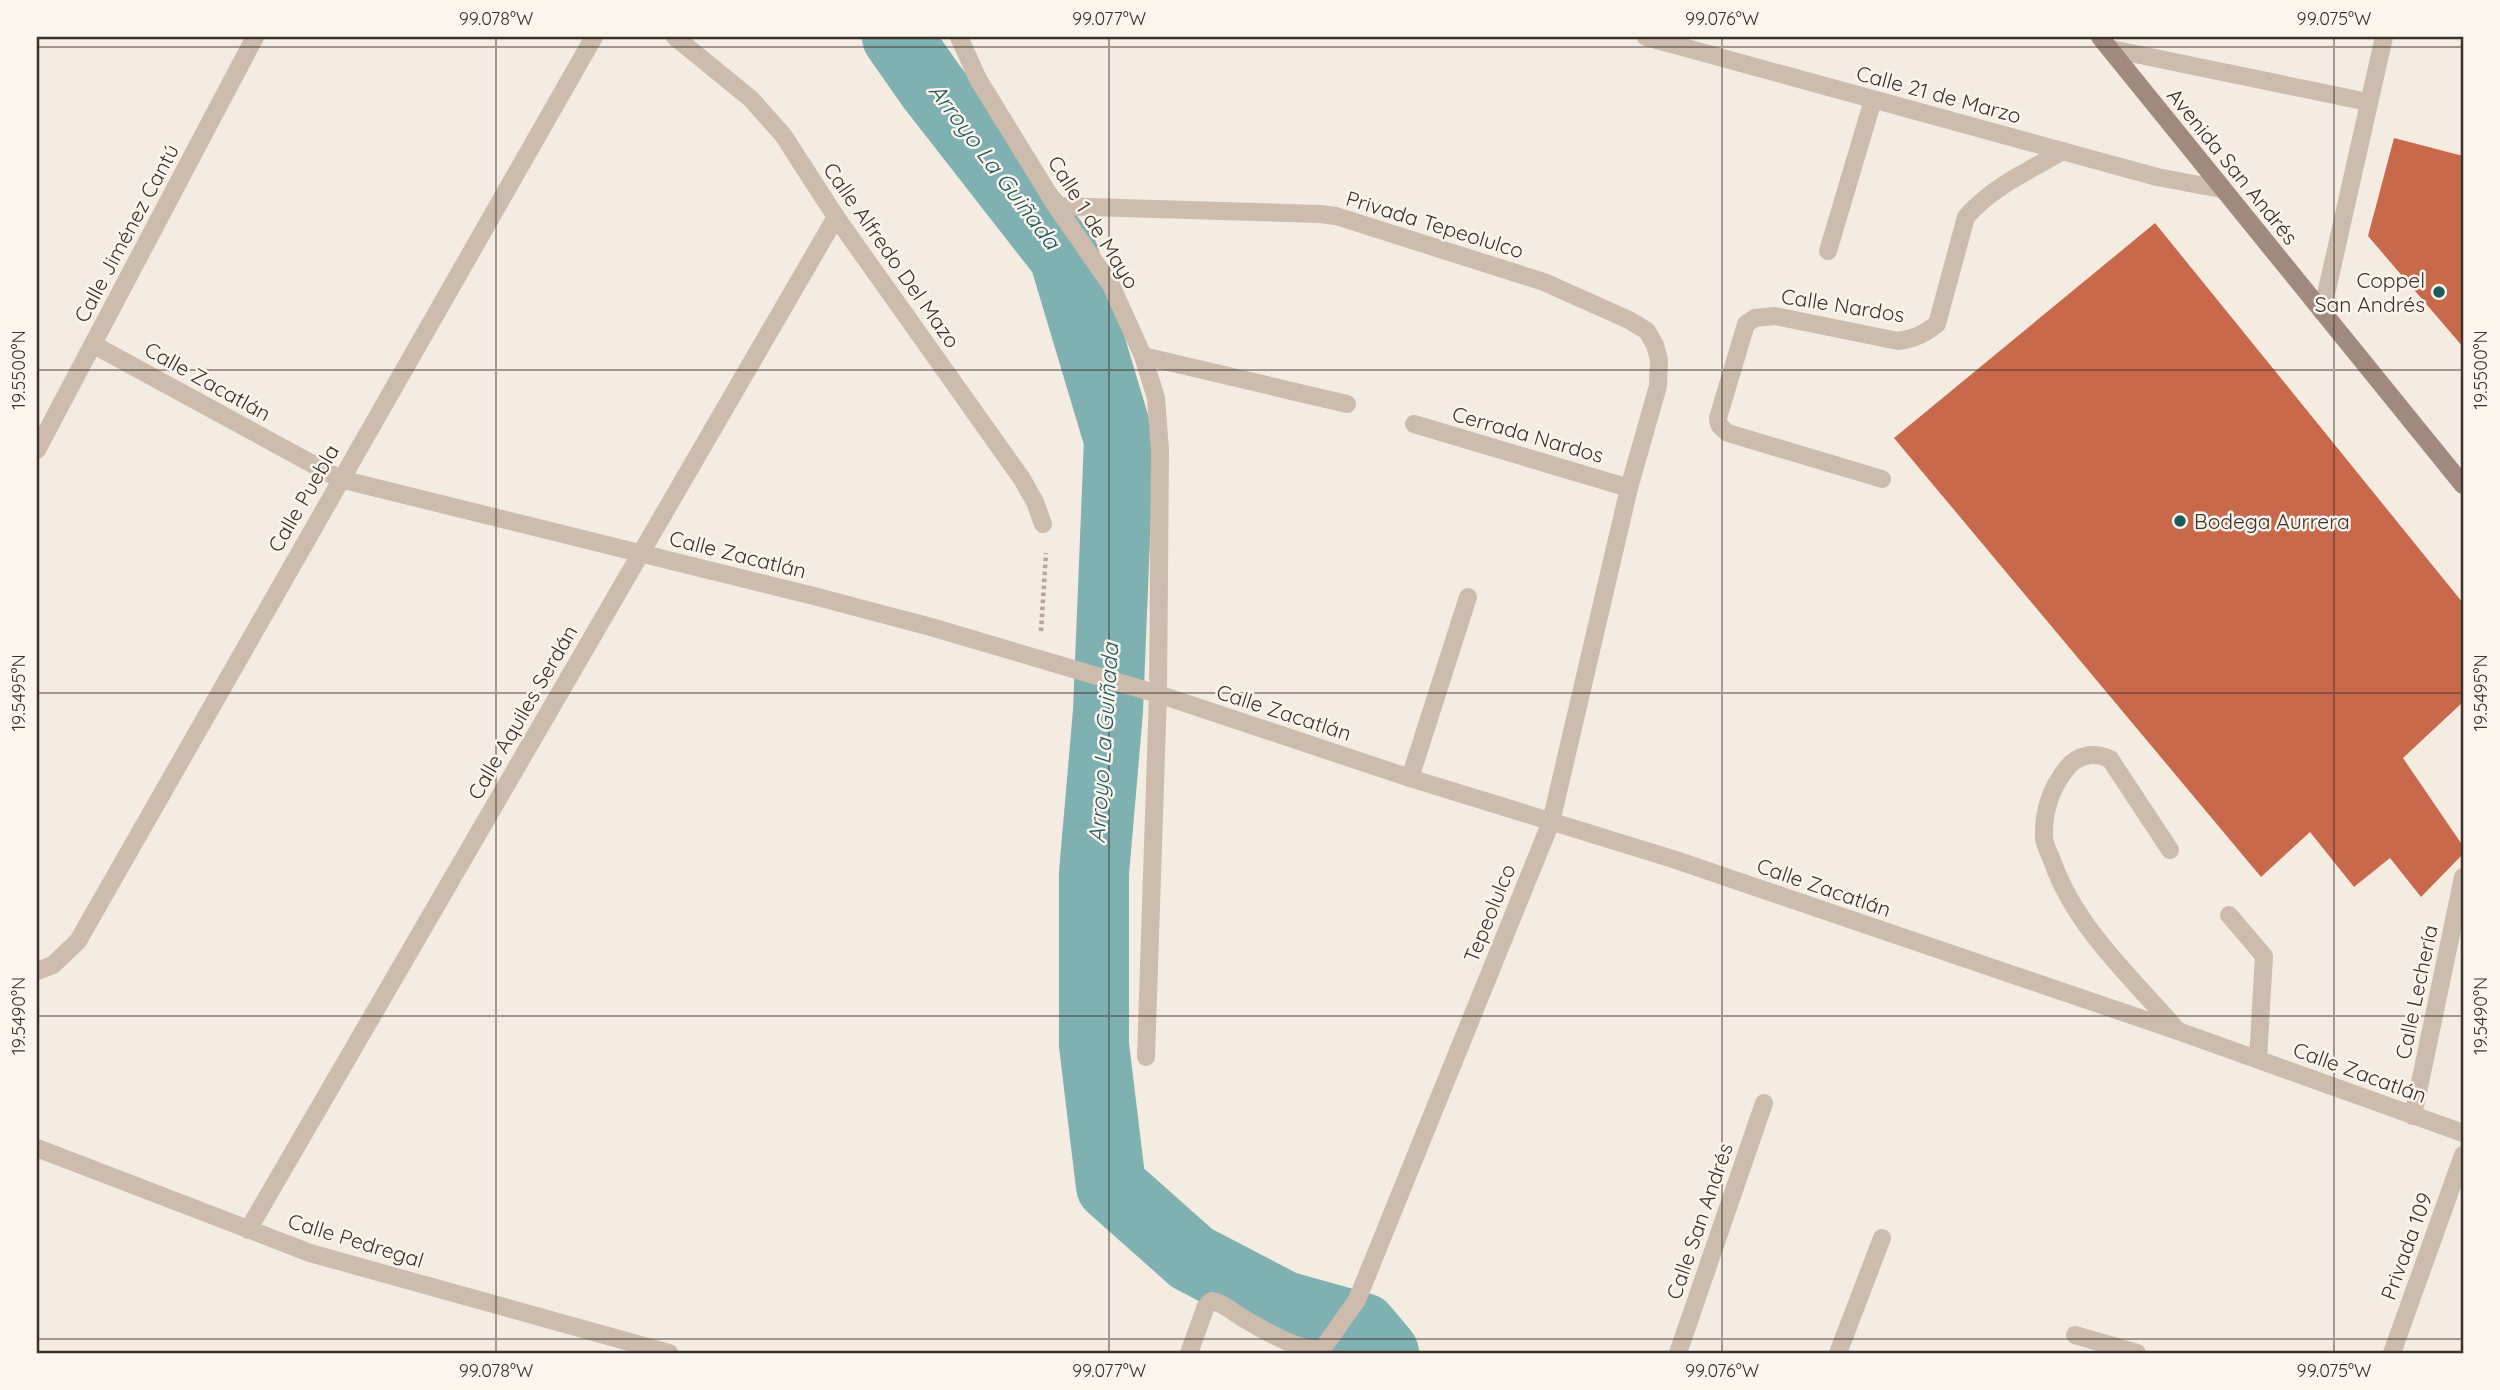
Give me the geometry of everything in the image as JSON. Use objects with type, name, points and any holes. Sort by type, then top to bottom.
[{"type":"main road","name":"Avenida San Andrés","points":[[2105,43],[2463,485]]},
{"type":"street","name":"Calle Jiménez Cantú","points":[[37,450],[255,37]]},
{"type":"street","name":"Calle Puebla","points":[[39,970],[53,965],[78,941],[594,37]]},
{"type":"street","name":"Calle Alfredo Del Mazo","points":[[675,37],[720,72],[759,108],[783,135],[836,217],[1022,479],[1043,524]]},
{"type":"street","name":"Calle 1 de Mayo","points":[[959,37],[978,79],[1056,206],[1111,285],[1143,356],[1156,398],[1160,450],[1158,694],[1146,1058]]},
{"type":"street","name":"Calle 21 de Marzo","points":[[1646,37],[2157,177],[2221,189]]},
{"type":"street","points":[[2322,312],[2384,37]]},
{"type":"street","points":[[2105,43],[2368,102]]},
{"type":"street","points":[[1828,251],[1874,100]]},
{"type":"street","name":"Calle Nardos","points":[[1882,479],[1728,433],[1721,428],[1718,418],[1746,324],[1755,318],[1775,316],[1898,341],[1925,334],[1937,324],[1966,217],[1977,204],[1999,187],[2063,152]]},
{"type":"street","name":"Privada Tepeolulco","points":[[1056,206],[1336,216],[1544,282],[1629,320],[1647,331],[1655,345]]},
{"type":"street","name":"Calle Aquiles Serdán","points":[[248,1230],[836,217]]},
{"type":"street","name":"Calle Zacatlán","points":[[94,345],[340,479],[931,627],[1158,694],[1410,778],[1672,859],[2178,1031],[2463,1133]]},
{"type":"street","name":"Tepeolulco","points":[[1189,1353],[1206,1306],[1211,1301],[1218,1302],[1285,1340],[1315,1350],[1323,1348],[1357,1300],[1551,822],[1629,488],[1658,386],[1659,360],[1655,345]]},
{"type":"street","points":[[1143,356],[1347,404]]},
{"type":"street","name":"Cerrada Nardos","points":[[1414,424],[1629,488]]},
{"type":"street","points":[[1410,778],[1468,597]]},
{"type":"street","points":[[2170,850],[2110,759],[2098,754],[2087,755],[2071,763],[2055,782],[2044,819],[2044,841],[2058,878],[2082,921],[2178,1031]]},
{"type":"street","name":"Calle Lechería","points":[[2413,1116],[2463,877]]},
{"type":"street","points":[[2229,915],[2264,956],[2258,1059]]},
{"type":"street","name":"Calle San Andrés","points":[[1678,1353],[1764,1103]]},
{"type":"street","name":"Calle Pedregal","points":[[37,1147],[310,1253],[669,1353]]},
{"type":"street","name":"Privada 109","points":[[2392,1353],[2463,1155]]},
{"type":"street","points":[[1838,1353],[1882,1238]]},
{"type":"street","points":[[2075,1335],[2137,1353]]},
{"type":"path","points":[[1038,660],[1046,551],[1043,524]]},
{"type":"building","name":"Coppel San Andrés","points":[[2394,138],[2463,156],[2463,347],[2368,236]]},
{"type":"building","name":"Bodega Aurrera","points":[[2155,223],[2463,603],[2463,702],[2403,758],[2463,846],[2463,854],[2421,897],[2390,858],[2354,887],[2310,832],[2261,877],[1894,438]]},
{"type":"waterway","name":"Arroyo La Guiñada","points":[[897,37],[932,87],[1064,256],[1119,440],[1108,711],[1094,873],[1094,1045],[1111,1186],[1192,1258],[1284,1306],[1363,1328],[1384,1353]]},
{"type":"place","name":"Coppel San Andrés","points":[[2439,292]]},
{"type":"place","name":"Bodega Aurrera","points":[[2180,521]]}]
